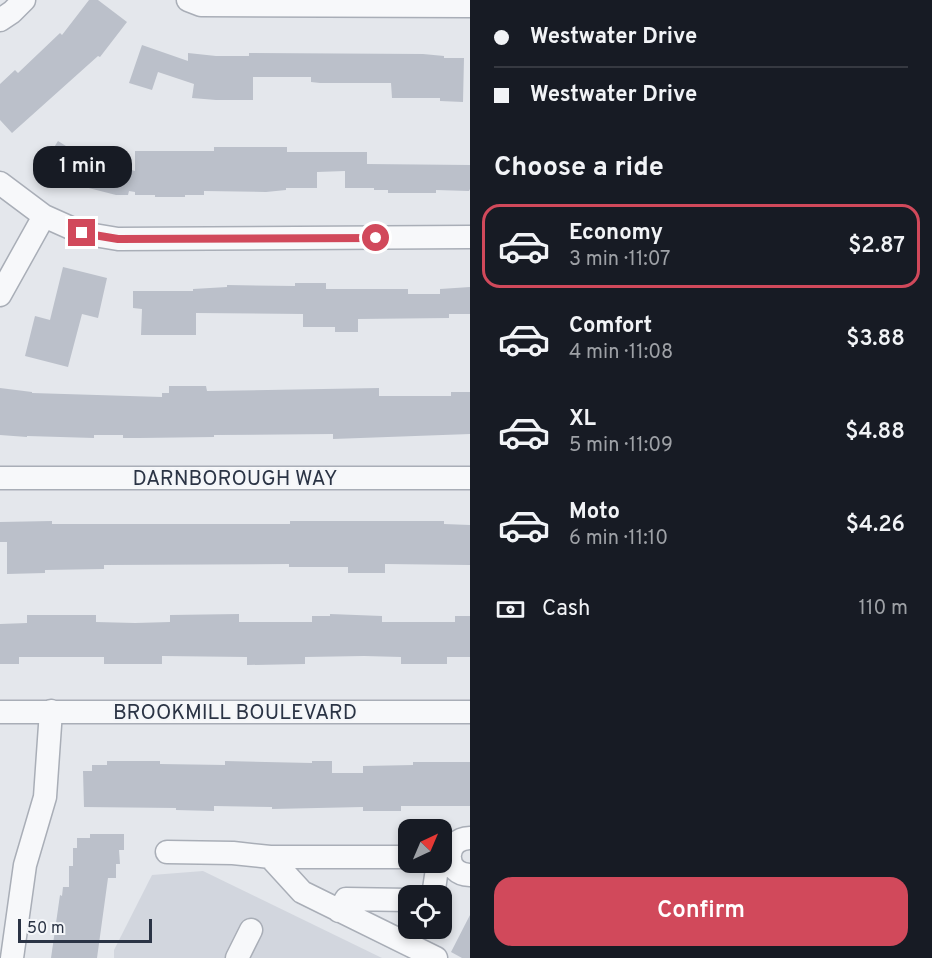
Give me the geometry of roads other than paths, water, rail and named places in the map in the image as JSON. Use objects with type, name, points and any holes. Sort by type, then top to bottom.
[{"type":"street","points":[[0,20],[24,0]]},
{"type":"street","points":[[188,0],[201,5],[308,2],[470,6]]},
{"type":"street","points":[[0,183],[44,216],[82,233],[118,239],[470,237]]},
{"type":"street","points":[[0,295],[44,216]]},
{"type":"street","name":"DARNBOROUGH WAY","points":[[0,478],[470,478]]},
{"type":"street","points":[[12,958],[25,865],[45,797],[51,711]]},
{"type":"street","name":"BROOKMILL BOULEVARD","points":[[0,712],[470,712]]},
{"type":"street","points":[[452,849],[461,838],[470,838]]},
{"type":"street","points":[[167,852],[233,853],[270,857],[398,858]]},
{"type":"street","points":[[270,857],[302,892],[339,911],[398,932]]},
{"type":"street","points":[[452,867],[470,875]]},
{"type":"street","points":[[339,911],[346,899],[398,900]]},
{"type":"street","points":[[237,958],[251,930]]},
{"type":"street","points":[[415,939],[436,958]]}]
